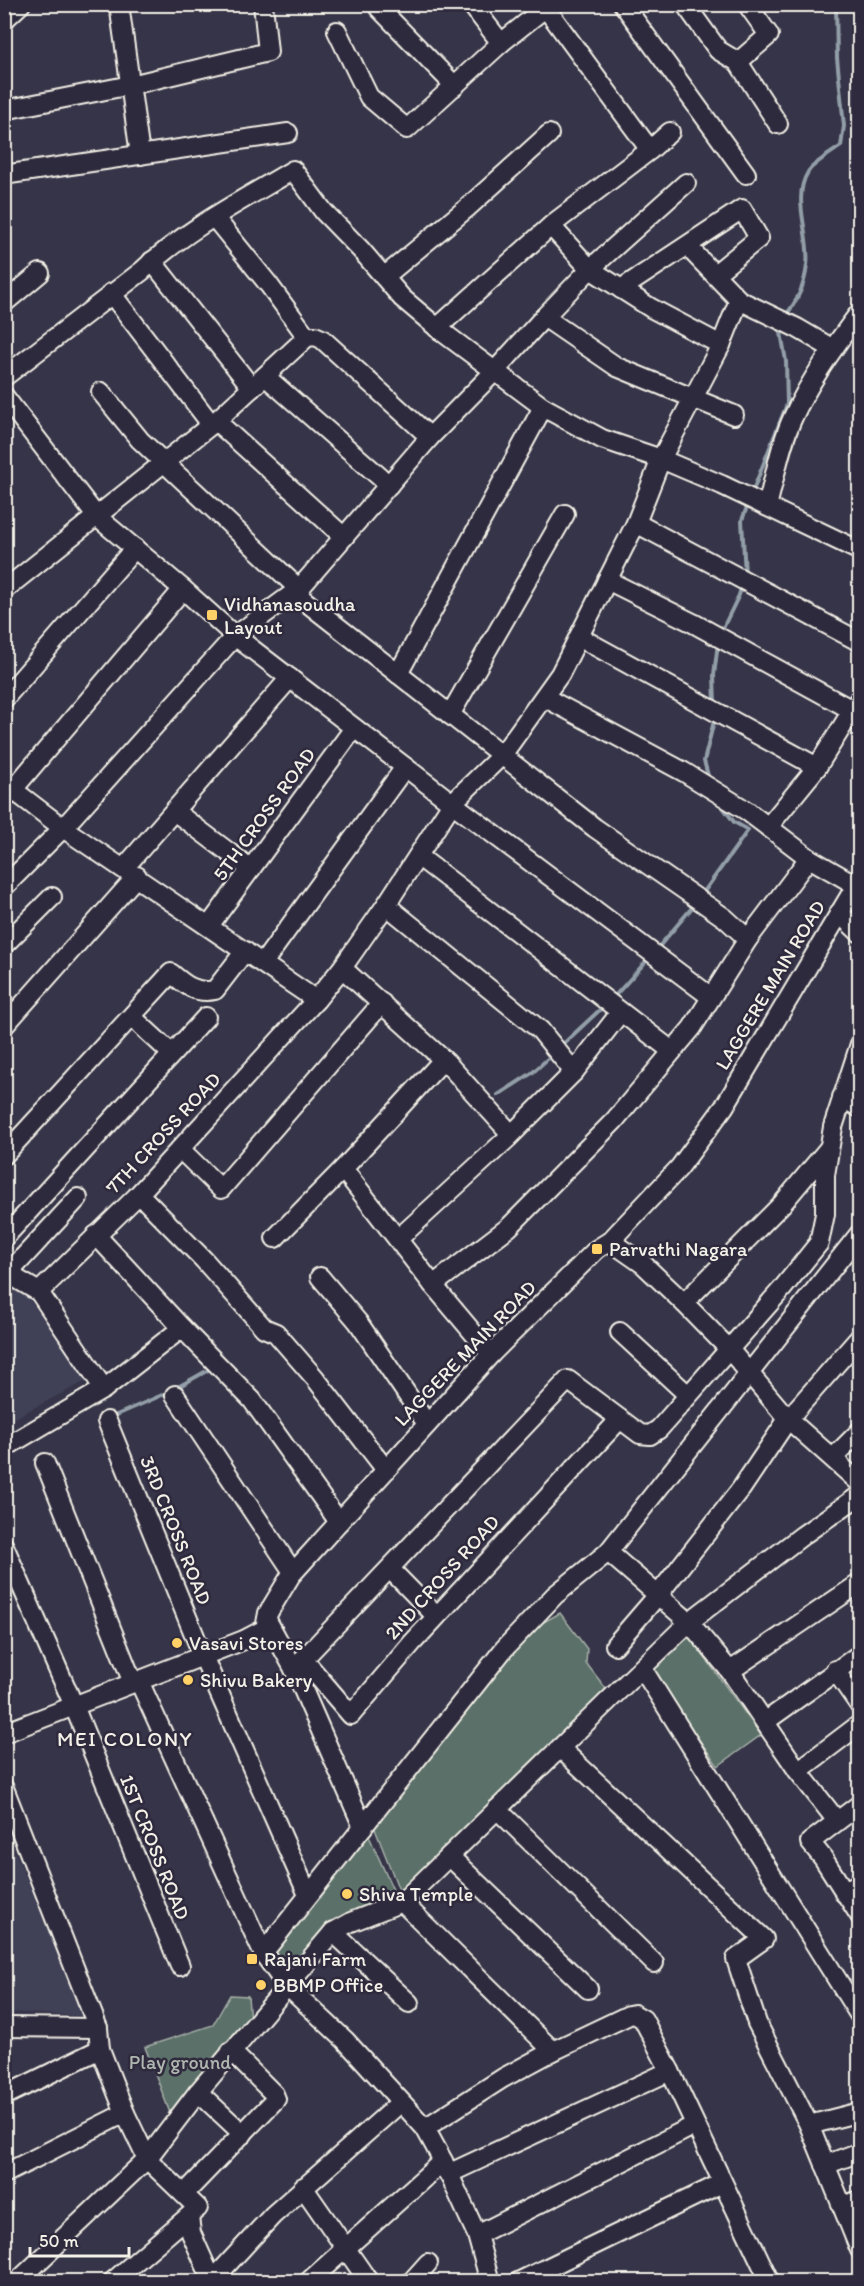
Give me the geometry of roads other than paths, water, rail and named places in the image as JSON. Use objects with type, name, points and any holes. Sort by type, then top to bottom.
[{"type":"street","points":[[4,20],[21,4]]},
{"type":"street","points":[[119,4],[141,154]]},
{"type":"street","points":[[4,110],[131,85],[268,52],[263,4]]},
{"type":"street","points":[[471,4],[501,43]]},
{"type":"street","points":[[623,4],[746,174]]},
{"type":"street","points":[[685,4],[718,50],[738,62],[778,124]]},
{"type":"street","points":[[738,62],[769,35],[747,4]]},
{"type":"street","points":[[337,31],[369,97],[407,129],[501,43],[546,6],[650,150]]},
{"type":"street","points":[[379,8],[455,86]]},
{"type":"street","points":[[437,328],[550,226],[650,150],[670,132]]},
{"type":"street","points":[[10,174],[288,133]]},
{"type":"street","points":[[384,277],[467,208],[549,134]]},
{"type":"street","points":[[4,377],[181,238],[293,170],[324,212],[402,298],[494,372],[543,406],[602,439],[661,459],[722,485],[860,551]]},
{"type":"street","points":[[4,887],[63,828],[236,636],[299,589],[430,437],[590,269],[686,183]]},
{"type":"street","points":[[621,289],[742,209],[759,238],[715,274]]},
{"type":"street","points":[[214,217],[269,285],[307,337]]},
{"type":"street","points":[[550,226],[590,269],[651,308],[721,345]]},
{"type":"street","points":[[687,246],[739,300],[797,328],[833,349]]},
{"type":"street","points":[[152,261],[258,382],[388,486]]},
{"type":"street","points":[[4,303],[40,273]]},
{"type":"street","points":[[111,293],[214,422],[344,537]]},
{"type":"street","name":"7TH CROSS ROAD","points":[[39,1292],[140,1194],[316,1000],[342,968],[386,905],[452,803],[502,755],[560,674],[636,523],[661,459],[721,345],[739,300]]},
{"type":"street","points":[[761,504],[793,417],[833,349],[860,312]]},
{"type":"street","points":[[544,317],[617,367],[734,415]]},
{"type":"street","points":[[4,590],[214,422],[307,337],[315,336],[322,339],[430,437]]},
{"type":"street","points":[[101,392],[140,440],[299,589],[302,598],[595,828],[725,918],[748,939]]},
{"type":"street","points":[[4,396],[96,516],[236,636],[452,803],[711,997]]},
{"type":"street","points":[[398,674],[543,406]]},
{"type":"street","points":[[450,715],[565,514]]},
{"type":"street","points":[[636,523],[860,642]]},
{"type":"street","points":[[4,699],[135,549]]},
{"type":"street","points":[[607,580],[856,704],[817,767],[768,827]]},
{"type":"street","points":[[183,589],[8,791],[131,872],[316,1000]]},
{"type":"street","points":[[579,637],[817,767]]},
{"type":"street","points":[[4,1026],[131,872],[174,811],[290,678]]},
{"type":"street","points":[[543,697],[713,790],[809,858],[858,882]]},
{"type":"street","name":"5TH CROSS ROAD","points":[[209,926],[354,728]]},
{"type":"street","points":[[263,963],[405,767]]},
{"type":"street","points":[[174,811],[251,869]]},
{"type":"street","points":[[418,856],[672,1052]]},
{"type":"street","points":[[434,1285],[509,1227],[614,1121],[692,1028],[748,939],[809,858]]},
{"type":"street","name":"LAGGERE MAIN ROAD","points":[[4,1734],[244,1640],[266,1629],[268,1613],[293,1572],[490,1354],[597,1249],[610,1241],[679,1168],[724,1107],[858,882]]},
{"type":"street","points":[[4,945],[52,897]]},
{"type":"street","points":[[386,905],[540,1030],[574,1072]]},
{"type":"street","points":[[839,913],[860,933]]},
{"type":"street","points":[[4,1155],[171,973],[194,990],[206,992],[215,990],[245,951]]},
{"type":"street","points":[[342,968],[443,1060],[511,1134]]},
{"type":"street","points":[[180,1149],[221,1189],[382,1003]]},
{"type":"street","points":[[398,1239],[574,1072],[620,1012]]},
{"type":"street","points":[[132,1017],[172,1054]]},
{"type":"street","points":[[4,1238],[207,1017]]},
{"type":"street","points":[[298,1664],[568,1380],[640,1434],[650,1435],[659,1429],[819,1243],[825,1214],[825,1175],[833,1127],[860,1044]]},
{"type":"street","points":[[275,1238],[343,1169],[443,1060]]},
{"type":"street","points":[[842,1097],[860,1108]]},
{"type":"street","points":[[684,1303],[782,1204],[830,1148]]},
{"type":"street","points":[[343,1169],[490,1354]]},
{"type":"street","points":[[140,1194],[204,1260],[264,1328],[276,1334],[315,1377],[386,1470]]},
{"type":"street","points":[[4,1278],[78,1198]]},
{"type":"street","points":[[96,1235],[252,1400],[339,1522]]},
{"type":"street","points":[[610,1241],[643,1264],[684,1303],[728,1348],[788,1419],[860,1483]]},
{"type":"street","points":[[263,1953],[504,1649],[555,1595],[608,1552],[857,1242]]},
{"type":"street","points":[[320,1276],[358,1322],[427,1424]]},
{"type":"street","points":[[4,1278],[17,1280],[39,1292],[104,1389]]},
{"type":"street","points":[[4,1448],[104,1389],[182,1328]]},
{"type":"street","points":[[620,1332],[688,1395]]},
{"type":"street","points":[[615,1645],[658,1595],[741,1490],[788,1419],[860,1337]]},
{"type":"street","points":[[174,1395],[293,1572]]},
{"type":"street","name":"2ND CROSS ROAD","points":[[298,1664],[351,1715],[436,1616],[620,1419]]},
{"type":"street","name":"3RD CROSS ROAD","points":[[107,1421],[203,1656],[308,1895]]},
{"type":"street","points":[[833,1458],[860,1431]]},
{"type":"street","points":[[45,1463],[136,1682],[263,1953],[286,1985],[326,2020],[425,2128],[477,2235],[490,2282]]},
{"type":"street","points":[[17,2282],[147,2159],[231,2051],[333,1932],[351,1922],[402,1902],[689,1622],[860,1495]]},
{"type":"street","name":"1ST CROSS ROAD","points":[[4,1546],[74,1706],[180,1966]]},
{"type":"street","points":[[608,1552],[689,1622],[730,1671],[798,1771],[837,1821]]},
{"type":"street","points":[[390,1569],[436,1616]]},
{"type":"street","points":[[730,1671],[860,1583]]},
{"type":"street","points":[[267,1620],[298,1664],[363,1827]]},
{"type":"street","points":[[766,1721],[860,1654]]},
{"type":"street","points":[[642,1668],[860,2016]]},
{"type":"street","points":[[835,1670],[860,1706]]},
{"type":"street","points":[[798,1771],[860,1724]]},
{"type":"street","points":[[560,1748],[764,1939],[736,1959],[757,2023],[809,2125],[860,2250]]},
{"type":"street","points":[[4,1788],[98,2028],[100,2049],[125,2113],[147,2159],[198,2208],[112,2282]]},
{"type":"street","points":[[860,1804],[810,1842],[823,1858],[860,1916]]},
{"type":"street","points":[[496,1809],[654,1963]]},
{"type":"street","points":[[449,1856],[588,1989]]},
{"type":"street","points":[[844,1893],[860,1882]]},
{"type":"street","points":[[402,1902],[553,2051]]},
{"type":"street","points":[[333,1932],[409,2003]]},
{"type":"street","points":[[425,2128],[503,2078],[553,2051],[634,2014],[643,2019],[670,2071],[770,2282]]},
{"type":"street","points":[[4,2027],[98,2028]]},
{"type":"street","points":[[4,2096],[100,2049]]},
{"type":"street","points":[[184,2194],[276,2099],[274,2094],[231,2051]]},
{"type":"street","points":[[308,2282],[346,2247],[446,2168],[670,2071]]},
{"type":"street","points":[[198,2092],[243,2134]]},
{"type":"street","points":[[189,2216],[191,2233],[211,2281],[273,2214],[400,2103]]},
{"type":"street","points":[[809,2125],[860,2112]]},
{"type":"street","points":[[4,2174],[125,2113]]},
{"type":"street","points":[[477,2235],[695,2125]]},
{"type":"street","points":[[825,2165],[860,2152]]},
{"type":"street","points":[[518,2282],[722,2183]]},
{"type":"street","points":[[303,2187],[369,2282]]},
{"type":"street","points":[[842,2206],[860,2200]]},
{"type":"street","points":[[411,2282],[428,2263]]},
{"type":"waterway","points":[[785,316],[800,292],[807,265],[801,206],[803,183],[814,165],[841,146],[844,126],[837,58],[836,4]]},
{"type":"waterway","points":[[752,493],[787,404],[786,361],[780,327]]},
{"type":"waterway","points":[[745,575],[742,520],[749,502]]},
{"type":"waterway","points":[[721,632],[742,585]]},
{"type":"waterway","points":[[715,704],[714,675],[718,643]]},
{"type":"waterway","points":[[709,779],[704,761],[715,717]]},
{"type":"waterway","points":[[701,896],[748,830],[734,822],[719,802]]},
{"type":"waterway","points":[[657,949],[695,904]]},
{"type":"waterway","points":[[613,998],[650,957]]},
{"type":"waterway","points":[[560,1047],[605,1005]]},
{"type":"waterway","points":[[498,1095],[532,1073],[553,1054]]},
{"type":"waterway","points":[[112,1417],[169,1392],[210,1369]]},
{"type":"place","name":"Vidhanasoudha Layout","points":[[212,615]]},
{"type":"place","name":"Parvathi Nagara","points":[[597,1249]]},
{"type":"place","name":"Vasavi Stores","points":[[177,1643]]},
{"type":"place","name":"Shivu Bakery","points":[[188,1680]]},
{"type":"place","name":"Shiva Temple","points":[[347,1894]]},
{"type":"place","name":"Rajani Farm","points":[[252,1959]]},
{"type":"place","name":"BBMP Office","points":[[261,1985]]},
{"type":"district","name":"MEI COLONY","points":[[125,1739]]},
{"type":"park label","name":"Play ground","points":[[180,2062]]}]
